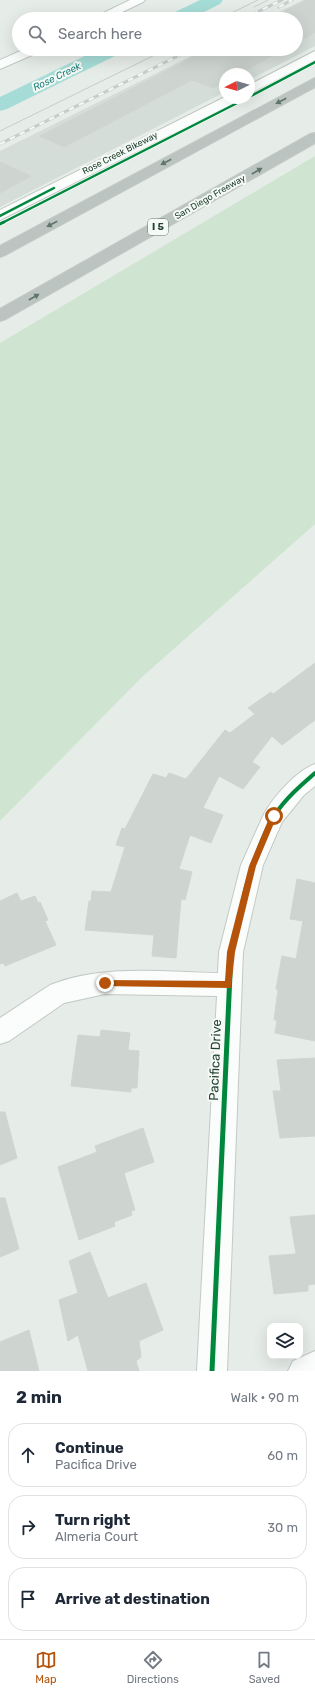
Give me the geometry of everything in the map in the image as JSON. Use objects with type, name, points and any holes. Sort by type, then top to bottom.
[{"type":"highway","points":[[0,252],[315,82]]},
{"type":"highway","name":"San Diego Freeway","points":[[0,316],[315,137]]},
{"type":"street","points":[[114,12],[139,0]]},
{"type":"street","points":[[255,87],[315,55]]},
{"type":"street","points":[[0,65],[20,56]]},
{"type":"street","points":[[0,216],[221,104]]},
{"type":"street","name":"Pacifica Drive","points":[[212,1371],[231,952],[252,866],[274,816],[296,789],[315,773]]},
{"type":"street","points":[[0,1032],[59,993],[105,983],[229,985]]},
{"type":"street","points":[[303,1371],[315,1366]]},
{"type":"shaded area","points":[[303,0],[315,0],[315,46],[303,52],[303,12],[279,12]]},
{"type":"shaded area","points":[[191,56],[296,56],[255,77],[255,68],[219,68],[219,95],[0,207],[0,151]]},
{"type":"green space","points":[[315,156],[315,524],[142,677],[0,821],[0,343]]},
{"type":"building","points":[[307,0],[315,0],[315,32],[303,39],[303,12],[284,11]]},
{"type":"building","points":[[195,56],[271,56],[250,68],[219,68],[219,85],[213,88],[192,80],[64,147],[40,136]]},
{"type":"building","points":[[0,162],[31,176],[0,193]]},
{"type":"building","points":[[315,663],[315,720],[282,745],[272,736],[252,762],[260,767],[243,789],[219,776],[203,808],[223,815],[211,843],[190,835],[179,869],[192,872],[185,900],[181,899],[176,958],[152,956],[154,935],[85,930],[92,891],[111,892],[125,847],[116,845],[122,828],[125,829],[153,774],[166,778],[169,773],[186,779],[225,730],[230,733],[255,714],[248,708],[271,692],[273,694]]},
{"type":"building","points":[[297,879],[315,883],[315,1041],[275,1033],[277,1020],[274,1020],[278,990],[276,989],[282,956],[296,959],[303,921],[290,919]]},
{"type":"building","points":[[17,893],[21,901],[35,896],[38,903],[40,902],[48,920],[45,921],[56,945],[5,966],[4,963],[0,964],[0,901]]},
{"type":"building","points":[[101,1030],[130,1033],[128,1050],[139,1051],[137,1088],[131,1088],[131,1092],[71,1086],[78,1035],[100,1037]]},
{"type":"building","points":[[315,1058],[315,1136],[280,1138],[273,1091],[281,1091],[277,1060]]},
{"type":"building","points":[[0,1112],[5,1112],[17,1158],[0,1165]]},
{"type":"building","points":[[143,1128],[154,1162],[124,1173],[135,1210],[131,1211],[132,1215],[114,1222],[115,1226],[79,1240],[58,1167],[97,1152],[95,1146]]},
{"type":"building","points":[[0,1198],[5,1198],[19,1249],[0,1257]]},
{"type":"building","points":[[315,1215],[315,1284],[308,1285],[308,1291],[274,1294],[269,1256],[296,1254],[290,1217]]},
{"type":"building","points":[[90,1252],[108,1298],[146,1283],[163,1330],[139,1341],[141,1357],[136,1361],[139,1371],[88,1371],[78,1335],[68,1341],[59,1300],[78,1293],[69,1261]]},
{"type":"building","points":[[29,1330],[39,1371],[0,1371],[0,1342]]},
{"type":"waterway","name":"Rose Creek","points":[[190,12],[214,0]]},
{"type":"waterway","name":"Rose Creek","points":[[0,105],[100,56]]},
{"type":"tram line","points":[[233,12],[258,0]]},
{"type":"tram line","points":[[254,7],[268,0]]},
{"type":"tram line","points":[[0,131],[153,56]]},
{"type":"railway","points":[[257,12],[282,0]]},
{"type":"railway","points":[[279,7],[292,0]]},
{"type":"railway","points":[[0,144],[178,56]]},
{"type":"cycle path","points":[[255,94],[315,62]]},
{"type":"cycle path","name":"Rose Creek Bikeway","points":[[0,224],[235,104]]},
{"type":"cycle path","points":[[0,216],[54,188]]},
{"type":"cycle path","points":[[212,1371],[231,952],[252,865],[274,816],[296,789],[315,773]]},
{"type":"route","points":[[105,983],[229,985],[231,952],[252,866],[274,816]]}]
